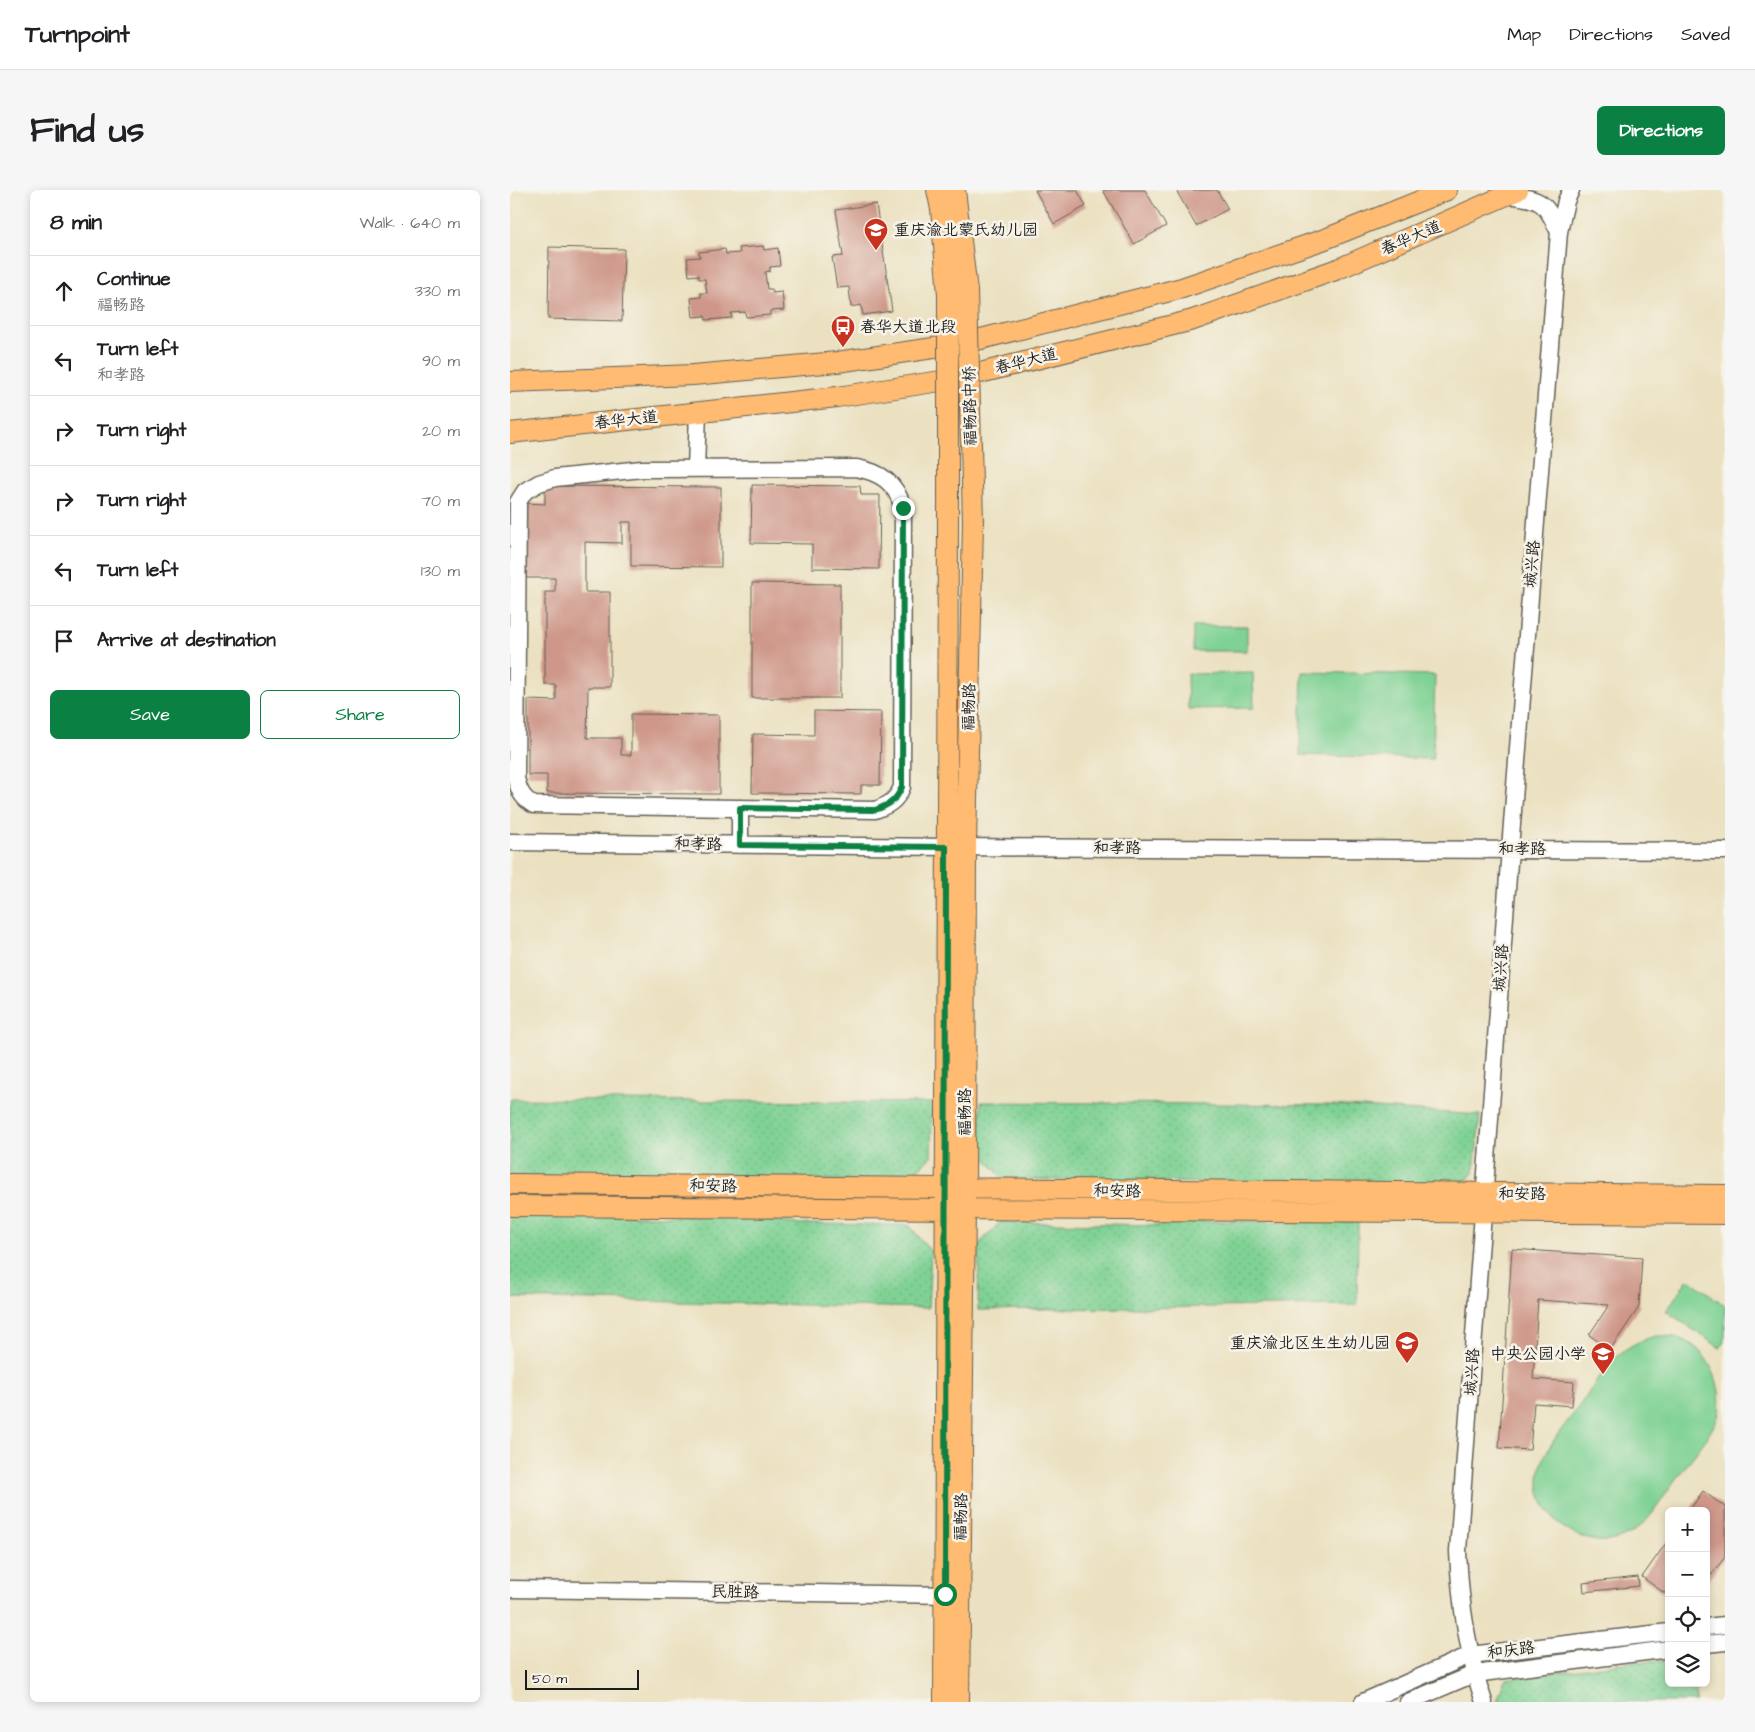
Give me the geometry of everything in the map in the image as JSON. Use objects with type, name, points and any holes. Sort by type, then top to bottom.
[{"type":"main road","points":[[937,190],[957,293]]},
{"type":"main road","points":[[956,190],[957,293]]},
{"type":"main road","name":"春华大道","points":[[510,382],[693,375],[837,362],[961,344],[1182,288],[1326,240],[1447,190]]},
{"type":"main road","name":"春华大道","points":[[510,433],[837,397],[960,378],[1193,320],[1338,269],[1514,192]]},
{"type":"main road","name":"福畅路中桥","points":[[957,293],[973,522]]},
{"type":"main road","name":"福畅路中桥","points":[[948,523],[957,293]]},
{"type":"main road","name":"福畅路","points":[[944,1702],[952,1595],[965,1211],[966,848],[973,522]]},
{"type":"main road","name":"福畅路","points":[[948,523],[945,1210],[952,1595],[960,1702]]},
{"type":"main road","name":"和安路","points":[[510,1184],[945,1189],[1484,1204],[1725,1214]]},
{"type":"main road","name":"和安路","points":[[510,1206],[965,1211],[1484,1204],[1725,1195]]},
{"type":"street","name":"城兴路","points":[[1484,1702],[1474,1674],[1460,1603],[1458,1551],[1510,849],[1559,232],[1566,201],[1571,190]]},
{"type":"street","points":[[1514,192],[1536,199],[1548,210],[1559,232]]},
{"type":"street","points":[[696,469],[698,412]]},
{"type":"street","points":[[856,468],[871,470],[893,485],[903,508],[902,787],[897,798],[888,805],[875,810],[740,808],[534,805],[525,799],[519,791],[516,778],[518,502],[525,491],[538,483],[555,478],[642,469],[856,468]]},
{"type":"street","points":[[740,808],[740,845]]},
{"type":"street","name":"和孝路","points":[[510,842],[966,848],[1725,851]]},
{"type":"street","name":"民胜路","points":[[510,1589],[952,1595]]},
{"type":"street","points":[[1710,1627],[1725,1625]]},
{"type":"street","name":"和庆路","points":[[1363,1702],[1470,1656],[1665,1632]]},
{"type":"street","points":[[1710,1644],[1725,1642]]},
{"type":"street","name":"和庆路","points":[[1408,1702],[1474,1674],[1665,1650]]},
{"type":"green space","points":[[1193,626],[1247,626],[1247,651],[1193,651]]},
{"type":"green space","points":[[1302,672],[1435,675],[1433,759],[1300,755]]},
{"type":"green space","points":[[1253,673],[1254,708],[1188,709],[1187,674]]},
{"type":"green space","points":[[510,1099],[932,1103],[931,1157],[906,1181],[510,1176]]},
{"type":"green space","points":[[981,1102],[1332,1105],[1480,1115],[1474,1173],[1458,1187],[1003,1179],[980,1152]]},
{"type":"green space","points":[[510,1214],[740,1217],[797,1224],[909,1225],[931,1252],[928,1308],[510,1298]]},
{"type":"green space","points":[[1201,1221],[1358,1222],[1357,1305],[978,1310],[979,1244],[1000,1222],[1154,1225]]},
{"type":"green space","points":[[1688,1279],[1725,1305],[1725,1341],[1720,1348],[1666,1311]]},
{"type":"green space","points":[[1656,1336],[1675,1337],[1687,1341],[1705,1357],[1712,1368],[1719,1392],[1720,1405],[1718,1417],[1704,1442],[1653,1512],[1638,1528],[1630,1534],[1615,1540],[1599,1541],[1584,1538],[1559,1524],[1543,1502],[1539,1488],[1544,1458],[1556,1437],[1612,1362],[1630,1346]]},
{"type":"green space","points":[[1665,1661],[1665,1687],[1696,1687],[1696,1702],[1497,1701],[1505,1679],[1631,1662]]},
{"type":"building","points":[[1035,190],[1077,190],[1086,206],[1054,224]]},
{"type":"building","points":[[1103,190],[1145,190],[1166,226],[1134,244]]},
{"type":"building","points":[[1176,190],[1217,190],[1228,209],[1196,226]]},
{"type":"building","points":[[876,204],[892,311],[863,315],[861,305],[851,307],[849,287],[837,288],[832,257],[843,256],[836,210]]},
{"type":"building","points":[[763,246],[764,250],[778,248],[780,266],[770,267],[770,271],[765,272],[767,289],[772,289],[773,293],[782,292],[784,310],[770,311],[770,315],[746,317],[745,312],[731,313],[732,318],[706,320],[705,316],[693,317],[691,298],[701,297],[701,293],[707,293],[705,279],[699,279],[699,275],[689,276],[687,258],[700,257],[699,252],[725,249],[726,254],[740,253],[739,248]]},
{"type":"building","points":[[549,247],[624,249],[622,321],[548,319]]},
{"type":"building","points":[[752,485],[860,486],[861,495],[880,495],[879,569],[812,568],[812,544],[751,543]]},
{"type":"building","points":[[545,486],[721,487],[721,567],[631,566],[631,522],[622,522],[622,543],[585,542],[585,592],[610,592],[610,687],[588,687],[587,738],[621,738],[621,755],[631,755],[631,714],[719,715],[719,794],[547,793],[547,775],[528,775],[528,700],[556,701],[556,685],[545,685],[545,592],[555,592],[555,578],[525,578],[526,503],[545,504]]},
{"type":"building","points":[[752,583],[840,584],[840,698],[752,698]]},
{"type":"building","points":[[814,711],[881,712],[880,785],[861,785],[861,794],[752,793],[753,734],[814,735]]},
{"type":"building","points":[[1512,1249],[1642,1258],[1639,1307],[1610,1350],[1589,1335],[1609,1305],[1538,1300],[1533,1379],[1574,1382],[1572,1406],[1534,1403],[1530,1450],[1499,1448]]},
{"type":"building","points":[[1703,1491],[1725,1507],[1725,1557],[1710,1577],[1710,1507],[1692,1507]]},
{"type":"building","points":[[1665,1545],[1665,1593],[1642,1577]]},
{"type":"building","points":[[1638,1577],[1639,1586],[1584,1592],[1583,1583]]},
{"type":"place","name":"重庆渝北蒙氏幼儿园","points":[[876,251]]},
{"type":"place","name":"春华大道北段","points":[[843,348]]},
{"type":"place","name":"重庆渝北区生生幼儿园","points":[[1407,1364]]},
{"type":"place","name":"中央公园小学","points":[[1603,1375]]},
{"type":"route","points":[[903,508],[902,787],[897,798],[888,805],[875,810],[740,808],[740,845],[946,847],[945,1594]]}]
